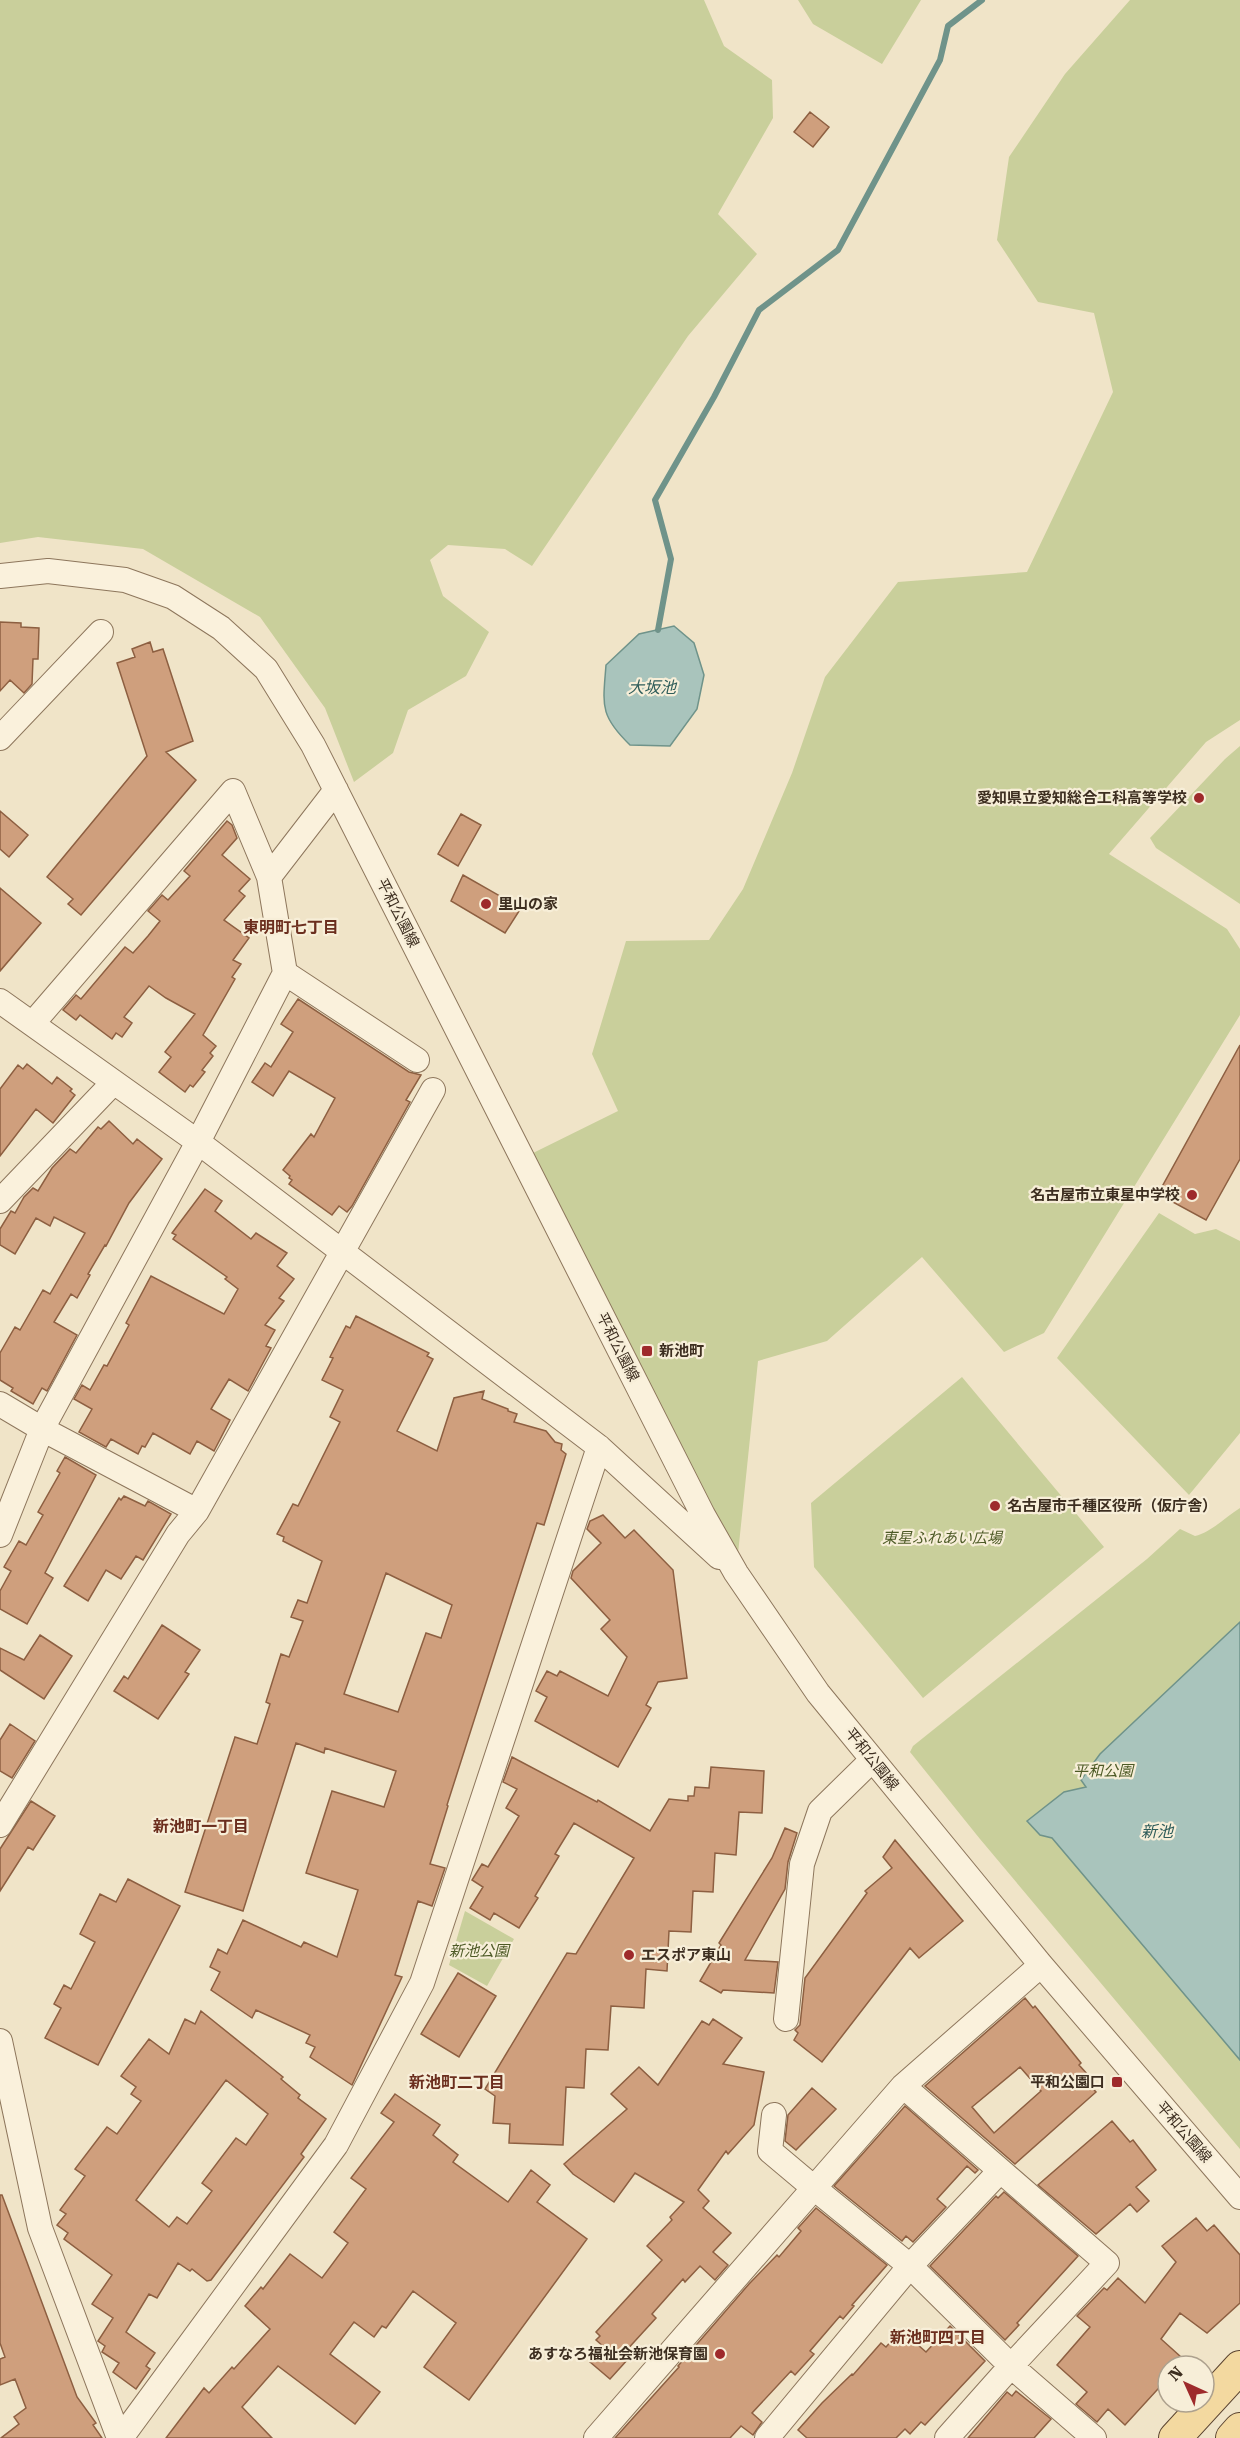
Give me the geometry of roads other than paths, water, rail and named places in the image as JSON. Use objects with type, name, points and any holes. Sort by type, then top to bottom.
[{"type":"main road","points":[[1175,2438],[1240,2367]]},
{"type":"main road","points":[[1232,2438],[1240,2429]]},
{"type":"street","name":"平和公園線","points":[[0,576],[48,571],[124,580],[173,597],[221,628],[266,669],[313,745],[703,1515],[736,1573],[818,1693],[872,1760],[1041,1965],[1240,2198]]},
{"type":"street","points":[[0,738],[101,632]]},
{"type":"street","points":[[269,877],[336,790]]},
{"type":"street","points":[[0,1535],[42,1429],[198,1142],[285,973],[269,877],[233,791],[33,1023]]},
{"type":"street","points":[[285,973],[417,1060]]},
{"type":"street","points":[[0,1001],[198,1142],[599,1447],[736,1573]]},
{"type":"street","points":[[0,1201],[113,1083]]},
{"type":"street","points":[[0,1825],[178,1534],[197,1511],[434,1090]]},
{"type":"street","points":[[0,1404],[42,1429],[197,1511]]},
{"type":"street","points":[[120,2438],[336,2145],[422,1983],[599,1447]]},
{"type":"street","points":[[786,2019],[802,1864],[820,1811],[872,1760]]},
{"type":"street","points":[[596,2438],[903,2085],[1041,1965]]},
{"type":"street","points":[[0,2041],[40,2229],[120,2438]]},
{"type":"street","points":[[903,2085],[1107,2263],[947,2438]]},
{"type":"street","points":[[774,2115],[770,2151],[910,2266],[1011,2366],[1094,2438]]},
{"type":"street","points":[[767,2438],[910,2266],[1000,2171]]},
{"type":"water","name":"大坂池","points":[[674,626],[694,643],[704,675],[697,709],[670,746],[630,745],[613,725],[605,709],[606,665],[639,634]]},
{"type":"water","name":"新池","points":[[1240,1622],[1240,2060],[1052,1838],[1040,1835],[1027,1821],[1064,1792],[1086,1787],[1081,1780],[1100,1754]]},
{"type":"waterway","points":[[658,630],[671,559],[655,500],[714,397],[759,310],[838,250],[940,60],[948,26],[982,0]]},
{"type":"place","name":"愛知県立愛知総合工科高等学校","points":[[1199,798]]},
{"type":"place","name":"里山の家","points":[[486,904]]},
{"type":"place","name":"名古屋市立東星中学校","points":[[1192,1195]]},
{"type":"place","name":"新池町","points":[[647,1351]]},
{"type":"place","name":"名古屋市千種区役所（仮庁舎）","points":[[995,1506]]},
{"type":"place","name":"エスポア東山","points":[[629,1955]]},
{"type":"place","name":"平和公園口","points":[[1117,2082]]},
{"type":"place","name":"あすなろ福祉会新池保育園","points":[[720,2354]]},
{"type":"district","name":"東明町七丁目","points":[[291,927]]},
{"type":"district","name":"新池町一丁目","points":[[201,1826]]},
{"type":"district","name":"新池町二丁目","points":[[457,2082]]},
{"type":"district","name":"新池町四丁目","points":[[938,2337]]},
{"type":"park label","name":"東星ふれあい広場","points":[[942,1538]]},
{"type":"park label","name":"平和公園","points":[[1103,1771]]},
{"type":"park label","name":"新池公園","points":[[479,1951]]}]
